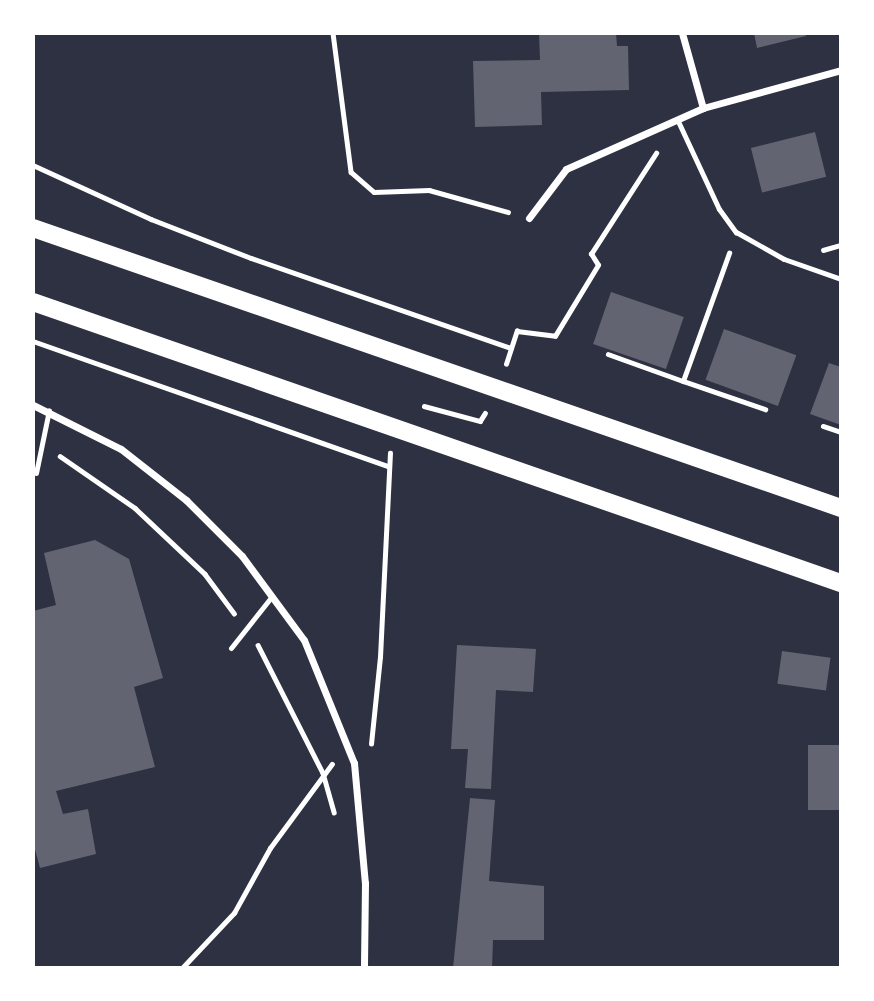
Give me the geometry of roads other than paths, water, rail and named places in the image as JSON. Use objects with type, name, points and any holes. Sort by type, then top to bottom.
[{"type":"main road","points":[[33,228],[841,508]]},
{"type":"main road","points":[[33,302],[841,583]]},
{"type":"street","points":[[682,33],[704,108]]},
{"type":"street","points":[[529,218],[566,169],[704,108],[841,70]]},
{"type":"street","points":[[33,405],[49,410],[121,449],[186,500],[242,556],[304,640],[354,763],[365,883],[364,968]]},
{"type":"lane","points":[[677,119],[719,209],[736,232],[784,259],[841,279]]},
{"type":"lane","points":[[36,473],[49,410]]},
{"type":"lane","points":[[231,648],[272,596]]}]
